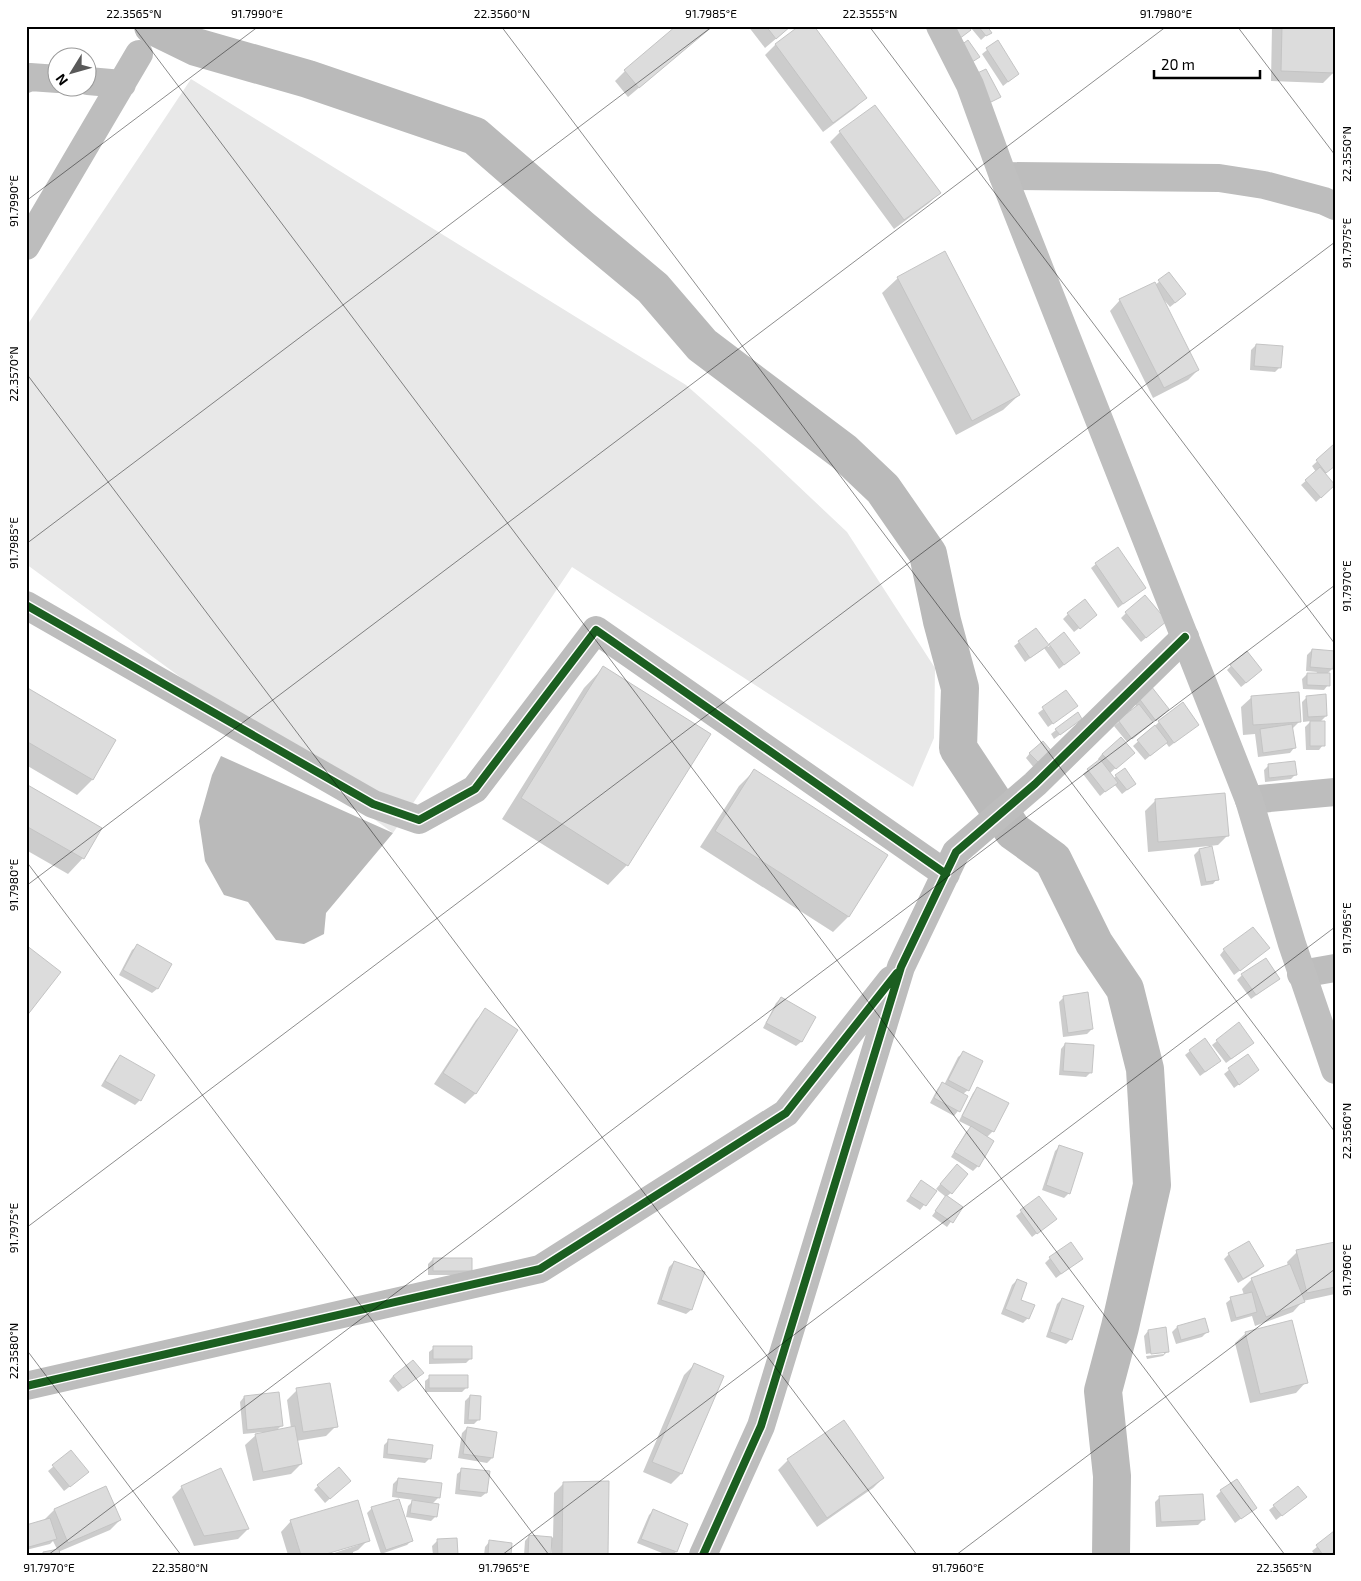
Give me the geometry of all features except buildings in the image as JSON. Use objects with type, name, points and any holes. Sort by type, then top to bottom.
[{"type":"main road","points":[[940,26],[970,85],[1003,176],[1249,800],[1301,974],[1335,1070]]},
{"type":"street","points":[[26,246],[139,54]]},
{"type":"street","points":[[26,79],[30,77],[48,78]]},
{"type":"street","points":[[98,82],[122,84]]},
{"type":"street","points":[[1003,176],[1219,178],[1264,185],[1324,201],[1335,206]]},
{"type":"street","points":[[26,605],[373,804],[419,820],[475,789],[596,630],[951,863]]},
{"type":"street","points":[[703,1555],[761,1426],[901,968],[951,863],[1185,638]]},
{"type":"street","points":[[1249,800],[1335,792]]},
{"type":"street","points":[[26,1386],[540,1269],[786,1113],[901,968]]},
{"type":"street","points":[[1301,974],[1335,968]]},
{"type":"shaded area","points":[[191,79],[686,385],[759,449],[847,532],[935,668],[934,738],[913,787],[572,567],[393,833],[26,564],[26,327]]},
{"type":"shaded area","points":[[221,756],[393,833],[326,913],[324,934],[304,944],[276,940],[248,902],[224,895],[205,861],[199,821],[212,775]]},
{"type":"waterway","points":[[153,26],[196,47],[308,79],[475,136],[653,288],[702,345],[844,452],[883,489],[928,554],[942,621],[960,688],[958,748],[1013,831],[1053,860],[1094,943],[1125,989],[1145,1069],[1152,1185],[1120,1327],[1103,1391],[1112,1476],[1111,1555]]},
{"type":"cycle path","points":[[26,605],[373,804],[419,820],[475,789],[596,630],[946,874]]},
{"type":"cycle path","points":[[703,1555],[761,1426],[901,967],[956,852],[1035,784],[1185,637]]},
{"type":"cycle path","points":[[26,1386],[540,1269],[786,1113],[897,973]]}]
